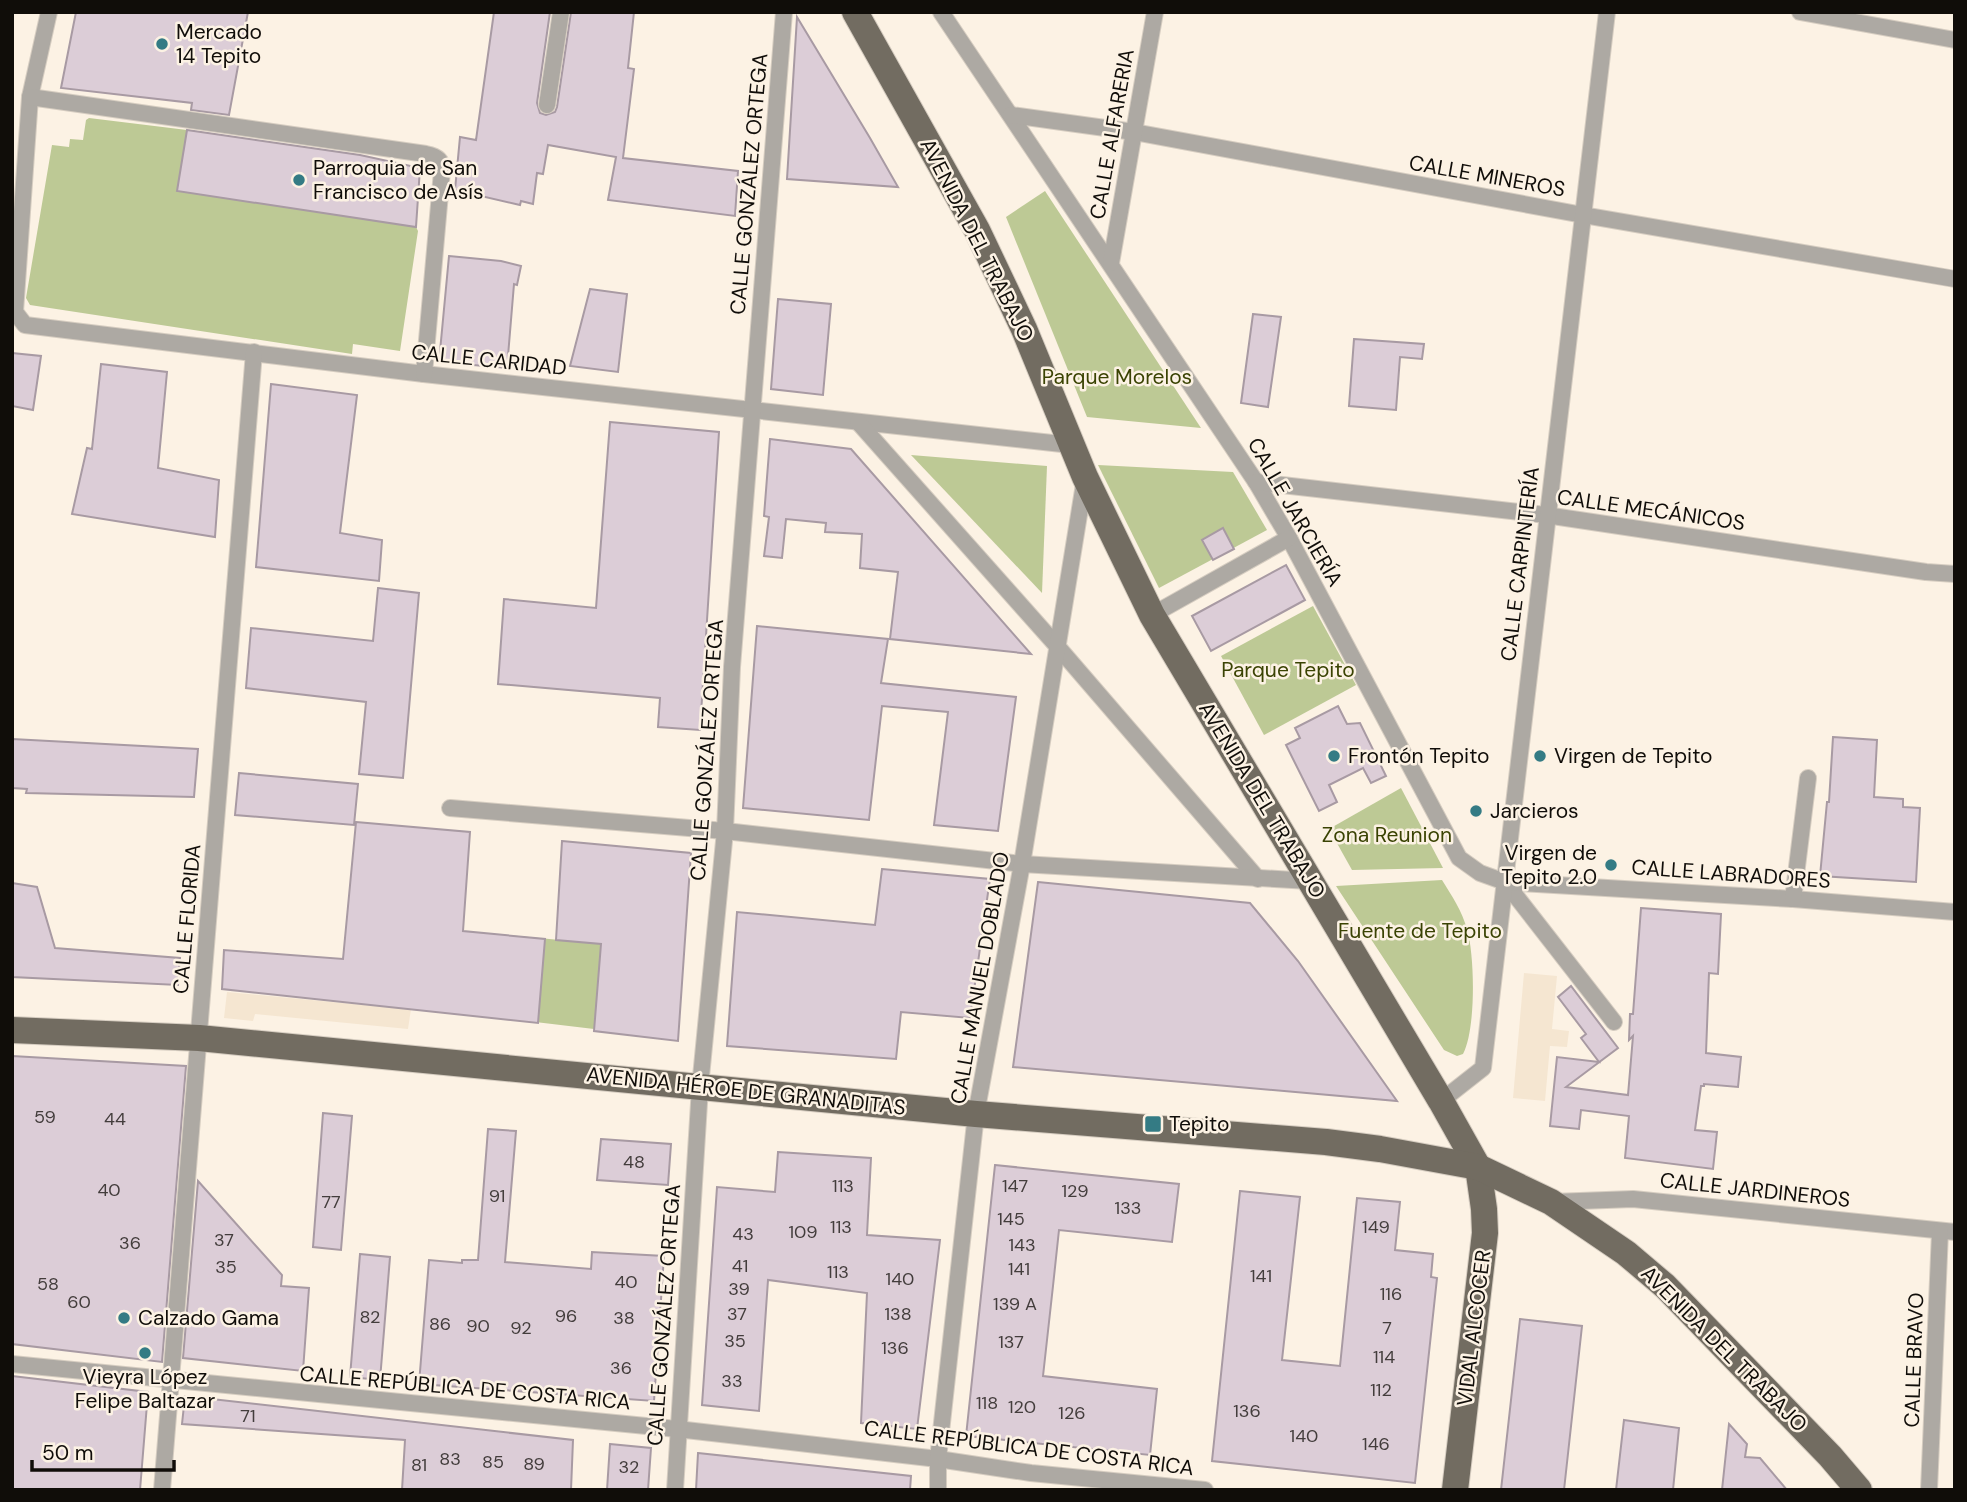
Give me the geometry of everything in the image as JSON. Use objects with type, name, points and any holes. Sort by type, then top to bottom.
[{"type":"main road","name":"AVENIDA DEL TRABAJO","points":[[855,12],[977,230],[1024,329],[1085,477],[1152,615],[1478,1167],[1551,1202],[1626,1253],[1665,1286],[1835,1477],[1859,1490]]},
{"type":"main road","name":"AVENIDA HÉROE DE GRANADITAS","points":[[12,1030],[199,1038],[976,1114],[1326,1142],[1478,1167]]},
{"type":"main road","name":"VIDAL ALCOCER","points":[[1455,1490],[1485,1233],[1478,1167]]},
{"type":"street","name":"CALLE CARIDAD","points":[[49,12],[30,97],[18,175],[15,312],[25,325],[424,374],[1071,445]]},
{"type":"street","points":[[547,105],[561,12]]},
{"type":"street","name":"CALLE GONZÁLEZ ORTEGA","points":[[675,1490],[700,1087],[725,831],[732,667],[784,12]]},
{"type":"street","name":"CALLE JARCIERÍA","points":[[941,12],[1256,482],[1289,538],[1459,858],[1480,873],[1505,882],[1614,1022]]},
{"type":"street","name":"CALLE ALFARERIA","points":[[1111,263],[1155,12]]},
{"type":"street","name":"CALLE CARPINTERÍA","points":[[1441,1101],[1483,1069],[1607,12]]},
{"type":"street","points":[[1800,12],[1955,40]]},
{"type":"street","points":[[30,97],[426,154],[439,159],[443,165],[424,374]]},
{"type":"street","name":"CALLE MINEROS","points":[[1011,115],[1134,132],[1583,215],[1955,279]]},
{"type":"street","name":"CALLE FLORIDA","points":[[162,1490],[254,352]]},
{"type":"street","points":[[858,422],[1058,646],[1258,879]]},
{"type":"street","name":"CALLE MANUEL DOBLADO","points":[[937,1490],[938,1459],[976,1114],[1022,864],[1085,477]]},
{"type":"street","name":"CALLE MECÁNICOS","points":[[1256,482],[1546,515],[1955,574]]},
{"type":"street","points":[[1152,615],[1289,538]]},
{"type":"street","points":[[1793,898],[1808,778]]},
{"type":"street","points":[[450,808],[725,831],[1022,864],[1310,881]]},
{"type":"street","name":"CALLE LABRADORES","points":[[1505,882],[1793,898],[1955,912]]},
{"type":"street","name":"CALLE JARDINEROS","points":[[1551,1202],[1633,1199],[1947,1232]]},
{"type":"street","name":"CALLE BRAVO","points":[[1929,1490],[1947,1232]]},
{"type":"street","name":"CALLE REPÚBLICA DE COSTA RICA","points":[[12,1364],[677,1429],[938,1459],[1031,1473],[1205,1490]]},
{"type":"shaded area","points":[[381,927],[411,1009],[408,1029],[255,1014],[253,1021],[224,1018],[227,992],[374,1006]]},
{"type":"shaded area","points":[[1524,973],[1557,976],[1552,1029],[1569,1031],[1567,1047],[1550,1046],[1545,1101],[1513,1098]]},
{"type":"green space","points":[[89,118],[187,130],[177,191],[416,227],[418,231],[400,351],[353,344],[352,354],[30,305],[26,298],[52,145],[69,147],[70,139],[83,140],[86,120]]},
{"type":"green space","name":"Parque Morelos","points":[[1045,191],[1201,428],[1087,417],[1006,217]]},
{"type":"green space","points":[[911,455],[1047,466],[1042,593]]},
{"type":"green space","points":[[1098,465],[1233,472],[1267,530],[1159,588]]},
{"type":"green space","name":"Parque Tepito","points":[[1313,606],[1356,685],[1264,735],[1221,656]]},
{"type":"green space","name":"Zona Reunion","points":[[1401,788],[1443,868],[1352,870],[1329,829]]},
{"type":"green space","name":"Fuente de Tepito","points":[[1442,880],[1465,922],[1472,957],[1470,1028],[1463,1054],[1457,1056],[1444,1050],[1336,886]]},
{"type":"green space","points":[[498,934],[601,944],[594,1029],[494,1017]]},
{"type":"building","name":"Mercado 14 Tepito","points":[[76,12],[248,12],[229,115],[191,110],[192,103],[61,88]]},
{"type":"building","points":[[494,12],[550,12],[537,103],[540,113],[546,115],[555,112],[557,107],[571,12],[634,12],[628,68],[634,69],[623,158],[738,171],[735,216],[608,200],[616,157],[548,145],[543,174],[537,173],[533,204],[521,201],[520,205],[455,190],[460,137],[476,140]]},
{"type":"building","points":[[797,17],[870,138],[898,187],[787,179]]},
{"type":"building","name":"Parroquia de San Francisco de Asís","points":[[187,130],[360,155],[420,168],[416,227],[177,191]]},
{"type":"building","points":[[449,256],[501,261],[521,266],[517,285],[514,284],[507,368],[439,362]]},
{"type":"building","points":[[590,289],[627,294],[618,372],[570,366]]},
{"type":"building","points":[[778,299],[831,304],[823,395],[771,389]]},
{"type":"building","points":[[1253,314],[1281,317],[1268,407],[1241,403]]},
{"type":"building","points":[[1354,339],[1424,344],[1422,359],[1400,357],[1396,410],[1349,406]]},
{"type":"building","points":[[12,353],[41,356],[33,410],[12,406]]},
{"type":"building","points":[[101,364],[167,372],[158,468],[219,480],[215,537],[72,514],[87,448],[92,449]]},
{"type":"building","points":[[271,384],[357,395],[340,533],[382,540],[379,581],[256,567]]},
{"type":"building","points":[[610,422],[719,432],[700,730],[658,727],[660,698],[498,684],[504,599],[596,608]]},
{"type":"building","points":[[770,439],[851,449],[1031,654],[890,639],[898,572],[860,568],[862,534],[825,532],[826,523],[786,519],[782,558],[764,556],[769,517],[764,516]]},
{"type":"building","points":[[1223,528],[1234,549],[1213,560],[1202,540]]},
{"type":"building","points":[[1286,565],[1305,600],[1211,651],[1192,616]]},
{"type":"building","points":[[378,588],[419,593],[403,778],[359,774],[366,702],[246,688],[251,628],[373,641]]},
{"type":"building","points":[[757,626],[888,639],[881,683],[1016,697],[998,831],[934,825],[948,712],[882,706],[869,820],[743,808]]},
{"type":"building","name":"Frontón Tepito","points":[[1338,706],[1347,724],[1360,723],[1386,776],[1371,783],[1363,768],[1329,785],[1337,802],[1319,811],[1286,745],[1300,738],[1295,728]]},
{"type":"building","points":[[1833,737],[1877,740],[1874,797],[1903,799],[1903,807],[1920,808],[1916,882],[1820,876]]},
{"type":"building","points":[[12,739],[198,749],[194,797],[26,793],[27,789],[12,788]]},
{"type":"building","points":[[239,773],[358,784],[354,825],[235,815]]},
{"type":"building","points":[[356,822],[470,832],[463,931],[545,939],[538,1023],[222,989],[224,950],[343,959]]},
{"type":"building","points":[[562,841],[691,853],[678,1041],[594,1031],[601,944],[556,940]]},
{"type":"building","points":[[882,869],[990,879],[970,1018],[901,1012],[896,1059],[727,1046],[737,912],[875,925]]},
{"type":"building","points":[[1038,882],[1250,903],[1298,961],[1397,1101],[1013,1067]]},
{"type":"building","points":[[12,883],[37,887],[55,948],[180,958],[178,985],[12,977]]},
{"type":"building","points":[[1641,908],[1721,914],[1718,974],[1709,973],[1706,1053],[1741,1057],[1738,1087],[1701,1086],[1695,1130],[1717,1132],[1713,1169],[1625,1158],[1629,1116],[1581,1110],[1579,1129],[1550,1126],[1557,1057],[1599,1062],[1581,1038],[1586,1034],[1558,997],[1571,986],[1618,1048],[1566,1087],[1628,1095],[1633,1036],[1629,1040],[1630,1014],[1633,1014]]},
{"type":"building","points":[[12,1056],[186,1066],[162,1362],[12,1344]]},
{"type":"building","points":[[323,1113],[352,1116],[341,1250],[313,1247]]},
{"type":"building","points":[[488,1129],[516,1131],[505,1262],[591,1269],[592,1252],[664,1256],[654,1401],[419,1384],[429,1260],[462,1263],[462,1260],[478,1260]]},
{"type":"building","points":[[601,1139],[671,1144],[668,1185],[597,1180]]},
{"type":"building","points":[[778,1152],[871,1158],[867,1235],[940,1240],[917,1429],[861,1423],[867,1293],[768,1280],[759,1411],[702,1405],[717,1187],[775,1192]]},
{"type":"building","points":[[995,1165],[1179,1184],[1172,1242],[1059,1230],[1043,1376],[1157,1389],[1150,1455],[966,1436]]},
{"type":"building","points":[[198,1181],[282,1275],[281,1286],[309,1288],[303,1371],[183,1358]]},
{"type":"building","points":[[1240,1191],[1300,1197],[1282,1360],[1340,1366],[1357,1198],[1400,1202],[1395,1250],[1433,1254],[1431,1277],[1437,1278],[1415,1483],[1212,1461]]},
{"type":"building","points":[[360,1254],[390,1257],[380,1380],[350,1377]]},
{"type":"building","points":[[1520,1319],[1582,1326],[1564,1490],[1501,1490]]},
{"type":"building","points":[[12,1376],[148,1392],[140,1490],[12,1490]]},
{"type":"building","points":[[185,1396],[573,1440],[571,1490],[402,1490],[405,1440],[182,1424]]},
{"type":"building","points":[[1624,1420],[1679,1428],[1673,1490],[1616,1490]]},
{"type":"building","points":[[1729,1424],[1747,1444],[1745,1457],[1760,1458],[1787,1490],[1722,1490]]},
{"type":"building","points":[[610,1444],[651,1448],[648,1490],[607,1490]]},
{"type":"building","points":[[698,1453],[911,1476],[910,1490],[696,1490]]},
{"type":"place","name":"Mercado 14 Tepito","points":[[162,44]]},
{"type":"place","name":"Parroquia de San Francisco de Asís","points":[[299,180]]},
{"type":"place","name":"Frontón Tepito","points":[[1334,756]]},
{"type":"place","name":"Virgen de Tepito","points":[[1540,756]]},
{"type":"place","name":"Jarcieros","points":[[1476,811]]},
{"type":"place","name":"Virgen de Tepito 2.0","points":[[1611,865]]},
{"type":"place","name":"Tepito","points":[[1153,1124]]},
{"type":"place","name":"Calzado Gama","points":[[124,1318]]},
{"type":"place","name":"Vieyra López Felipe Baltazar","points":[[145,1353]]}]
